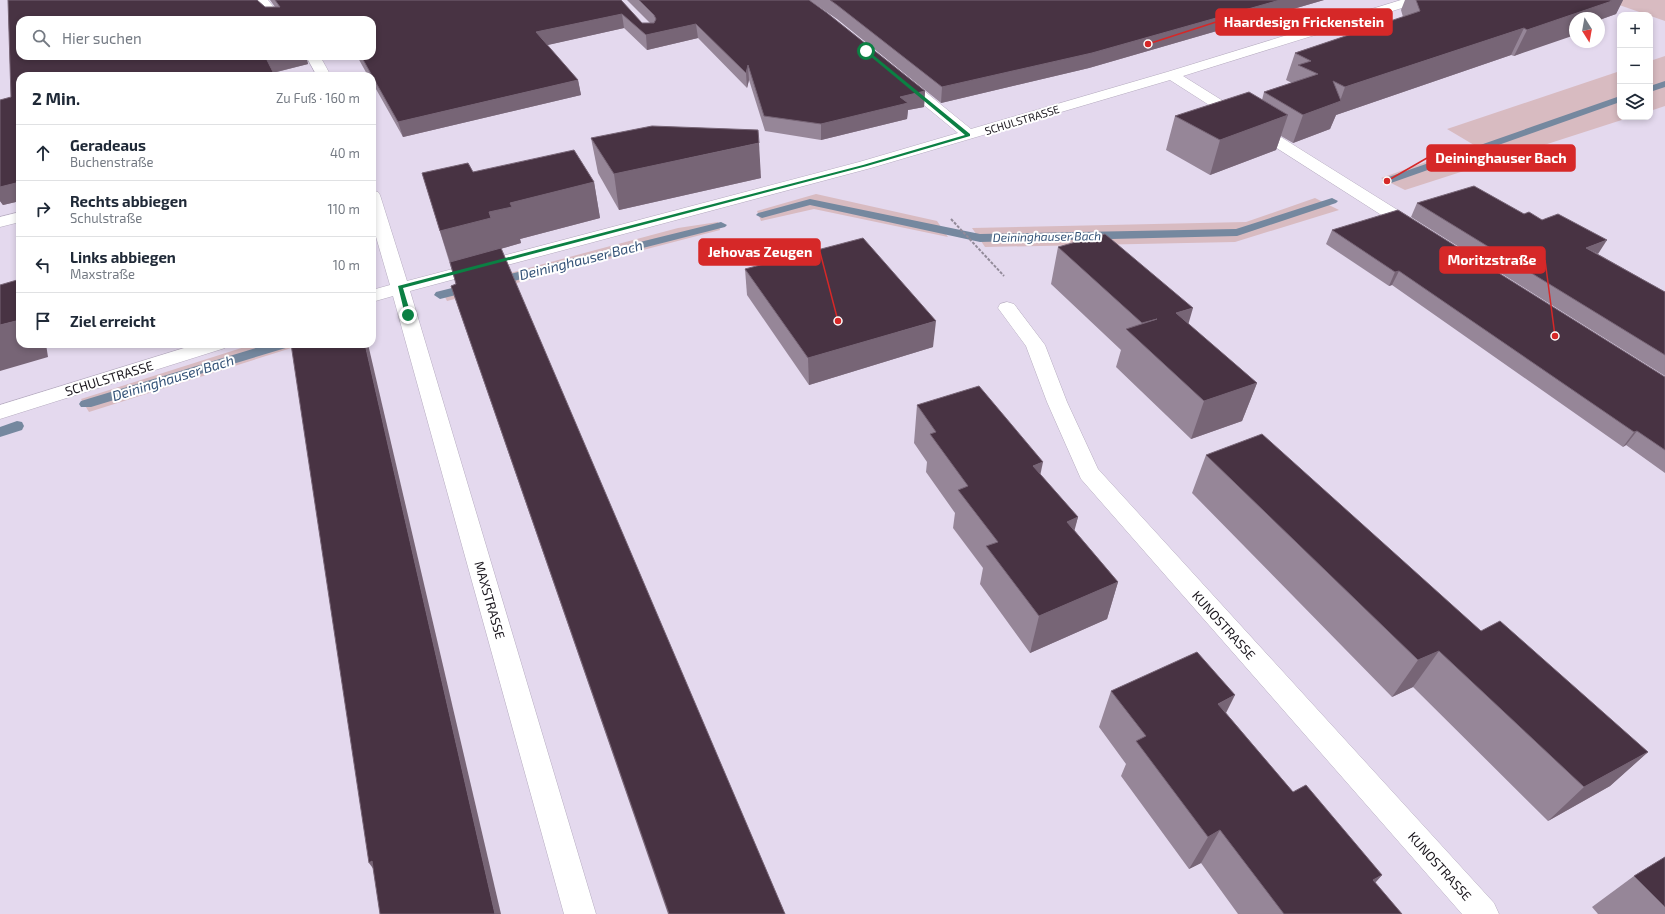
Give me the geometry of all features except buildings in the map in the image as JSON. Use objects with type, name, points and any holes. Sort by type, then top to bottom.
[{"type":"street","points":[[262,0],[274,16]]},
{"type":"street","name":"SCHULSTRASSE","points":[[376,295],[400,287],[865,166],[1172,75],[1414,0]]},
{"type":"street","points":[[315,60],[322,72]]},
{"type":"street","points":[[890,70],[969,135]]},
{"type":"street","points":[[1172,75],[1427,236]]},
{"type":"street","name":"MAXSTRASSE","points":[[376,208],[580,914]]},
{"type":"street","points":[[0,222],[16,218]]},
{"type":"street","name":"KUNOSTRASSE","points":[[1007,308],[1035,345],[1057,402],[1088,473],[1483,914]]},
{"type":"street","name":"SCHULSTRASSE","points":[[0,412],[205,348]]},
{"type":"path","points":[[951,219],[977,247]]},
{"type":"shaded area","points":[[1605,0],[1665,0],[1665,21],[1653,17],[1653,12],[1639,12]]},
{"type":"shaded area","points":[[1665,56],[1665,106],[1653,110],[1653,84],[1653,60]]},
{"type":"shaded area","points":[[1617,72],[1617,120],[1622,120],[1405,190],[1381,178],[1474,145],[1447,129]]},
{"type":"shaded area","points":[[816,194],[937,221],[948,237],[814,209],[761,221],[757,211]]},
{"type":"shaded area","points":[[1315,198],[1339,210],[1235,242],[985,247],[972,228],[1246,222]]},
{"type":"shaded area","points":[[718,222],[720,230],[447,301],[442,291],[678,228]]},
{"type":"shaded area","points":[[241,348],[291,348],[89,412],[81,399]]},
{"type":"waterway","name":"Deininghauser Bach","points":[[1653,88],[1665,84]]},
{"type":"waterway","name":"Deininghauser Bach","points":[[1387,181],[1617,100]]},
{"type":"waterway","name":"Deininghauser Bach","points":[[762,215],[810,202],[980,238],[1237,232],[1332,201]]},
{"type":"waterway","name":"Deininghauser Bach","points":[[494,282],[721,225]]},
{"type":"waterway","name":"Deininghauser Bach","points":[[440,295],[472,287]]},
{"type":"waterway","name":"Deininghauser Bach","points":[[86,404],[271,348]]},
{"type":"waterway","name":"Deininghauser Bach","points":[[0,432],[17,426]]},
{"type":"place","name":"Haardesign Frickenstein","points":[[1148,44]]},
{"type":"place","name":"Deininghauser Bach","points":[[1387,181]]},
{"type":"place","name":"Jehovas Zeugen","points":[[838,321]]},
{"type":"place","name":"Moritzstraße","points":[[1555,336]]},
{"type":"route","points":[[408,315],[400,287],[865,166],[969,135],[866,51]]}]
